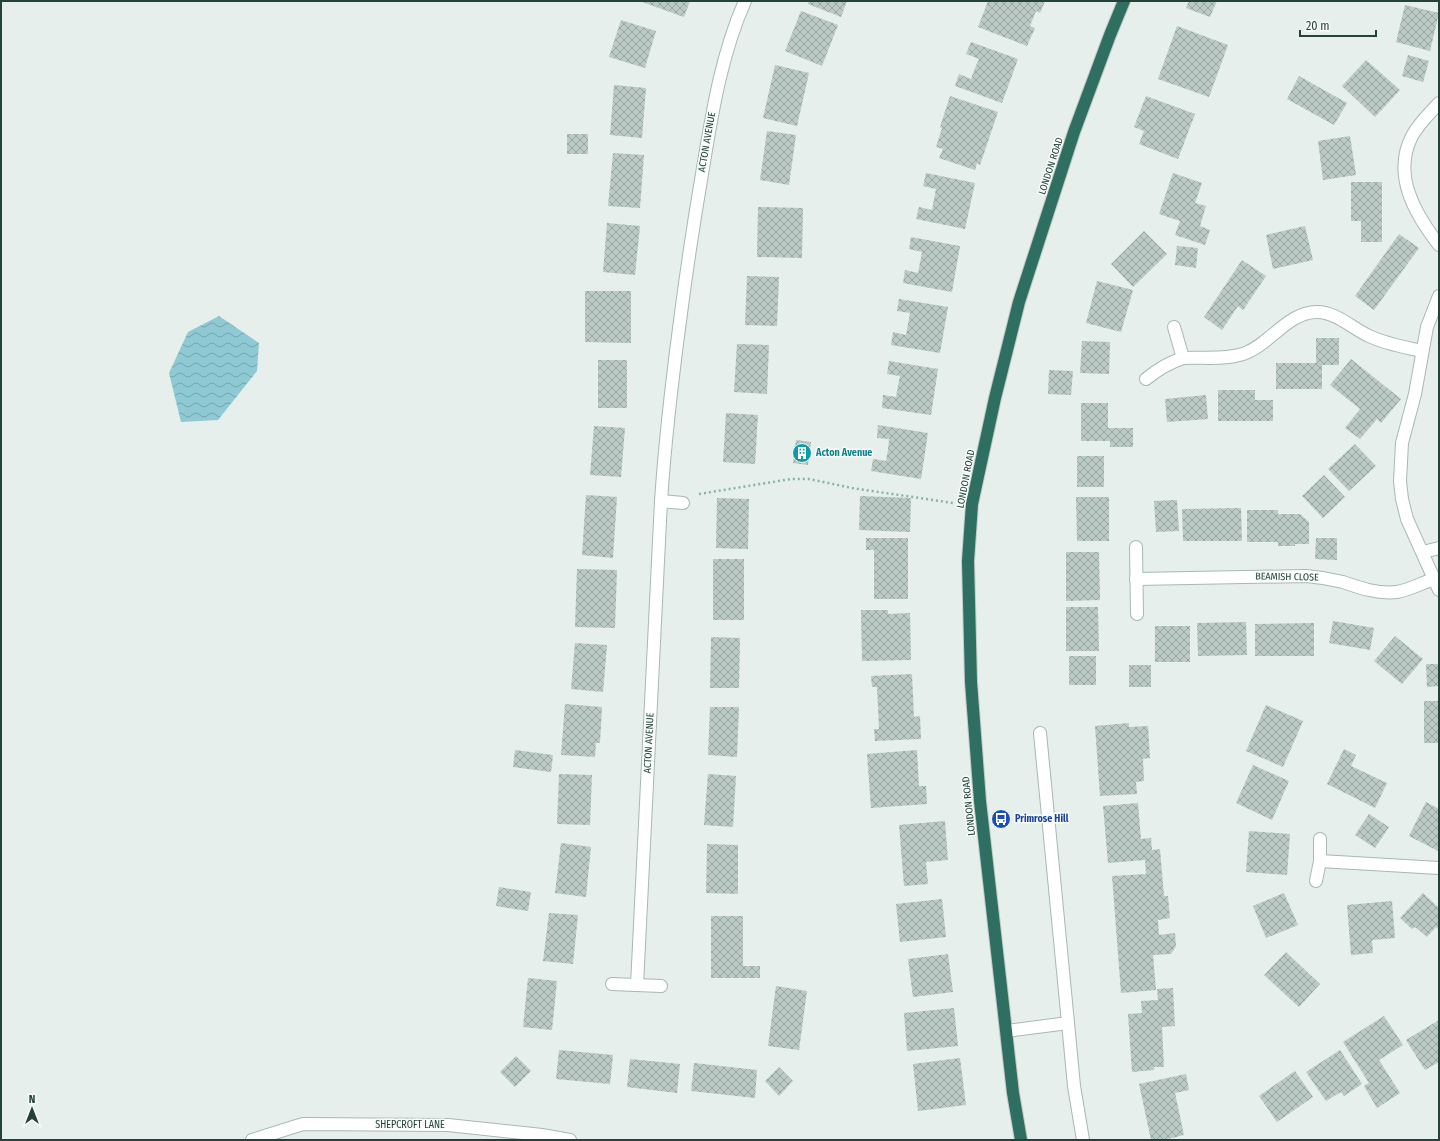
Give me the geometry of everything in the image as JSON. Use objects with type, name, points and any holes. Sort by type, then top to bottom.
[{"type":"highway","name":"LONDON ROAD","points":[[1021,1140],[1013,1093],[980,801],[968,620],[968,561],[972,504],[995,398],[1019,302],[1074,132],[1124,1]]},
{"type":"street","name":"ACTON AVENUE","points":[[637,985],[664,447],[694,216],[710,123],[725,56],[745,1]]},
{"type":"street","points":[[1439,102],[1412,136],[1404,165],[1405,181],[1410,198],[1418,215],[1439,245]]},
{"type":"street","name":"BEAMISH CLOSE","points":[[1136,579],[1306,576],[1323,578],[1378,592],[1398,592],[1437,584],[1407,519],[1400,481],[1402,443],[1415,394],[1427,326],[1439,296]]},
{"type":"street","points":[[1146,379],[1156,370],[1168,363],[1183,358],[1215,358],[1244,354],[1256,348],[1297,317],[1307,313],[1318,312],[1328,314],[1369,336],[1422,351]]},
{"type":"street","points":[[1174,327],[1183,358]]},
{"type":"street","points":[[661,502],[683,503]]},
{"type":"street","points":[[1136,547],[1137,614]]},
{"type":"street","points":[[1423,552],[1439,548]]},
{"type":"street","points":[[1040,733],[1074,1086],[1083,1140]]},
{"type":"street","points":[[1316,881],[1320,861],[1320,840]]},
{"type":"street","points":[[1320,861],[1439,868]]},
{"type":"street","points":[[612,984],[661,986]]},
{"type":"street","points":[[1006,1030],[1068,1023]]},
{"type":"street","name":"SHEPCROFT LANE","points":[[252,1140],[302,1124],[318,1124],[448,1125],[542,1135],[570,1140]]},
{"type":"path","points":[[683,503],[688,496],[791,479],[810,479],[852,488],[972,504]]},
{"type":"water","points":[[219,316],[259,343],[257,371],[218,420],[181,422],[169,373],[188,332]]},
{"type":"building","points":[[639,1],[690,1],[684,17]]},
{"type":"building","points":[[809,1],[847,1],[841,17],[808,4]]},
{"type":"building","points":[[988,1],[1045,1],[1040,13],[1036,11],[1030,26],[1035,28],[1027,46],[978,27]]},
{"type":"building","points":[[1189,1],[1217,1],[1210,17],[1186,8]]},
{"type":"building","points":[[1405,5],[1439,13],[1430,51],[1396,42]]},
{"type":"building","points":[[801,11],[838,25],[822,66],[785,51]]},
{"type":"building","points":[[621,20],[656,31],[645,68],[609,57]]},
{"type":"building","points":[[1177,26],[1228,45],[1209,97],[1158,79]]},
{"type":"building","points":[[971,42],[1018,59],[1002,103],[955,86],[959,74],[971,79],[979,59],[966,54]]},
{"type":"building","points":[[1408,55],[1429,61],[1423,82],[1402,76]]},
{"type":"building","points":[[1366,60],[1400,90],[1375,117],[1342,86]]},
{"type":"building","points":[[775,65],[809,73],[797,126],[763,118]]},
{"type":"building","points":[[1299,76],[1347,103],[1334,125],[1287,99]]},
{"type":"building","points":[[614,85],[646,88],[642,138],[610,135]]},
{"type":"building","points":[[950,96],[998,112],[980,165],[977,163],[975,170],[939,158],[943,149],[936,147],[942,128],[940,127]]},
{"type":"building","points":[[1146,96],[1195,114],[1178,159],[1139,144],[1144,131],[1134,127]]},
{"type":"building","points":[[767,131],[796,135],[789,185],[760,180]]},
{"type":"building","points":[[567,134],[588,134],[588,154],[567,154]]},
{"type":"building","points":[[1350,136],[1356,175],[1323,180],[1318,141]]},
{"type":"building","points":[[613,153],[644,155],[640,208],[608,206]]},
{"type":"building","points":[[926,173],[975,183],[965,229],[916,219],[919,207],[932,210],[936,189],[923,186]]},
{"type":"building","points":[[1173,173],[1202,183],[1195,203],[1206,206],[1200,226],[1210,230],[1205,245],[1175,235],[1180,221],[1159,214]]},
{"type":"building","points":[[1351,182],[1382,182],[1382,242],[1361,242],[1361,221],[1351,221]]},
{"type":"building","points":[[758,207],[803,208],[802,258],[757,257]]},
{"type":"building","points":[[607,223],[640,226],[635,275],[603,272]]},
{"type":"building","points":[[1305,226],[1313,260],[1273,269],[1266,235]]},
{"type":"building","points":[[1144,231],[1167,254],[1133,287],[1111,264]]},
{"type":"building","points":[[1399,234],[1419,248],[1374,310],[1355,296]]},
{"type":"building","points":[[911,237],[960,246],[952,292],[903,283],[905,270],[918,273],[922,252],[909,249]]},
{"type":"building","points":[[1177,246],[1198,248],[1196,268],[1175,265]]},
{"type":"building","points":[[1242,260],[1266,276],[1243,310],[1238,306],[1222,330],[1204,317]]},
{"type":"building","points":[[747,276],[779,277],[777,326],[745,325]]},
{"type":"building","points":[[1097,281],[1133,290],[1121,332],[1086,323]]},
{"type":"building","points":[[585,291],[631,291],[631,343],[585,342]]},
{"type":"building","points":[[899,299],[948,307],[940,353],[891,345],[893,332],[906,335],[910,313],[897,311]]},
{"type":"building","points":[[1316,338],[1339,338],[1339,365],[1322,365],[1322,389],[1276,389],[1276,363],[1316,363]]},
{"type":"building","points":[[1082,341],[1110,342],[1109,374],[1080,373]]},
{"type":"building","points":[[737,344],[769,345],[767,394],[734,392]]},
{"type":"building","points":[[1351,359],[1401,399],[1381,423],[1377,419],[1360,439],[1345,428],[1360,409],[1330,385]]},
{"type":"building","points":[[598,360],[627,360],[627,408],[598,408]]},
{"type":"building","points":[[889,361],[938,369],[931,415],[882,408],[883,395],[896,397],[900,376],[887,374]]},
{"type":"building","points":[[1049,370],[1073,371],[1071,395],[1048,394]]},
{"type":"building","points":[[1218,390],[1255,390],[1255,400],[1273,400],[1273,421],[1218,421]]},
{"type":"building","points":[[1206,395],[1208,419],[1167,422],[1165,399]]},
{"type":"building","points":[[1081,403],[1108,403],[1108,428],[1133,428],[1133,447],[1110,447],[1110,441],[1081,441]]},
{"type":"building","points":[[726,413],[758,415],[755,464],[723,462]]},
{"type":"building","points":[[878,425],[928,433],[921,479],[871,471],[873,459],[886,461],[888,450],[889,439],[877,438]]},
{"type":"building","points":[[594,426],[625,428],[621,477],[590,475]]},
{"type":"building","name":"Acton Avenue","points":[[796,440],[811,442],[808,465],[793,463]]},
{"type":"building","points":[[1355,444],[1376,466],[1349,491],[1328,469]]},
{"type":"building","points":[[1077,456],[1104,456],[1104,487],[1077,487]]},
{"type":"building","points":[[1324,475],[1345,497],[1323,518],[1302,496]]},
{"type":"building","points":[[586,495],[617,497],[613,558],[582,555]]},
{"type":"building","points":[[860,496],[911,498],[910,532],[859,530]]},
{"type":"building","points":[[1076,497],[1109,497],[1109,541],[1077,541]]},
{"type":"building","points":[[717,498],[749,499],[748,549],[716,548]]},
{"type":"building","points":[[1177,500],[1179,531],[1156,532],[1154,501]]},
{"type":"building","points":[[1241,508],[1242,541],[1183,541],[1182,509]]},
{"type":"building","points":[[1247,510],[1278,510],[1278,514],[1300,514],[1309,522],[1309,544],[1278,546],[1278,542],[1247,542]]},
{"type":"building","points":[[866,538],[908,538],[908,599],[874,599],[874,550],[866,550]]},
{"type":"building","points":[[1316,538],[1337,538],[1337,560],[1315,559]]},
{"type":"building","points":[[1066,552],[1099,552],[1100,600],[1066,601]]},
{"type":"building","points":[[713,559],[744,559],[744,620],[713,620]]},
{"type":"building","points":[[577,569],[617,570],[615,628],[575,627]]},
{"type":"building","points":[[1066,607],[1098,607],[1099,651],[1066,651]]},
{"type":"building","points":[[861,610],[888,610],[888,614],[910,613],[911,660],[862,661]]},
{"type":"building","points":[[1333,621],[1374,628],[1370,650],[1329,643]]},
{"type":"building","points":[[1246,622],[1247,655],[1198,656],[1197,623]]},
{"type":"building","points":[[1314,623],[1314,656],[1255,656],[1255,624]]},
{"type":"building","points":[[1155,626],[1190,626],[1190,662],[1155,662]]},
{"type":"building","points":[[1395,636],[1423,659],[1402,684],[1374,661]]},
{"type":"building","points":[[711,637],[740,638],[739,688],[710,688]]},
{"type":"building","points":[[575,643],[607,645],[603,692],[571,689]]},
{"type":"building","points":[[1069,656],[1096,656],[1096,685],[1069,685]]},
{"type":"building","points":[[1426,664],[1439,664],[1439,686],[1427,687]]},
{"type":"building","points":[[1129,665],[1151,665],[1151,687],[1129,687]]},
{"type":"building","points":[[912,674],[914,717],[920,716],[921,739],[875,741],[874,729],[879,729],[877,687],[872,687],[871,676]]},
{"type":"building","points":[[1424,701],[1439,701],[1439,743],[1424,743]]},
{"type":"building","points":[[565,704],[602,707],[600,743],[596,743],[595,757],[561,755]]},
{"type":"building","points":[[1266,705],[1303,721],[1283,767],[1246,751]]},
{"type":"building","points":[[710,707],[739,707],[737,757],[708,755]]},
{"type":"building","points":[[1129,723],[1129,727],[1148,726],[1150,758],[1143,759],[1144,781],[1136,782],[1137,794],[1100,796],[1095,726]]},
{"type":"building","points":[[1344,749],[1356,755],[1351,766],[1387,783],[1375,808],[1327,784]]},
{"type":"building","points":[[515,750],[553,755],[551,772],[513,767]]},
{"type":"building","points":[[917,750],[919,786],[926,786],[927,804],[871,808],[867,754]]},
{"type":"building","points":[[1253,765],[1289,781],[1272,820],[1236,803]]},
{"type":"building","points":[[559,774],[592,775],[590,825],[557,824]]},
{"type":"building","points":[[708,774],[736,776],[733,827],[704,825]]},
{"type":"building","points":[[1426,802],[1439,809],[1438,851],[1409,836]]},
{"type":"building","points":[[1138,803],[1141,839],[1151,838],[1152,850],[1160,849],[1164,896],[1168,896],[1170,918],[1158,920],[1159,935],[1175,933],[1176,946],[1171,954],[1153,955],[1156,990],[1121,993],[1112,876],[1146,874],[1145,860],[1108,863],[1103,806]]},
{"type":"building","points":[[1369,814],[1389,827],[1375,848],[1355,835]]},
{"type":"building","points":[[945,821],[948,860],[926,862],[928,884],[904,886],[899,825]]},
{"type":"building","points":[[1249,831],[1290,834],[1287,875],[1246,872]]},
{"type":"building","points":[[561,843],[591,847],[586,897],[555,893]]},
{"type":"building","points":[[707,844],[738,845],[738,894],[706,893]]},
{"type":"building","points":[[499,887],[531,892],[528,911],[496,906]]},
{"type":"building","points":[[1284,893],[1298,925],[1266,938],[1253,906]]},
{"type":"building","points":[[1423,893],[1439,908],[1439,930],[1436,927],[1427,937],[1415,927],[1412,929],[1400,918]]},
{"type":"building","points":[[942,899],[946,937],[900,942],[896,904]]},
{"type":"building","points":[[1392,901],[1395,938],[1372,940],[1373,953],[1351,955],[1347,905]]},
{"type":"building","points":[[549,913],[578,915],[573,964],[543,961]]},
{"type":"building","points":[[711,916],[743,916],[743,966],[760,966],[760,978],[711,978]]},
{"type":"building","points":[[1286,952],[1320,984],[1299,1007],[1264,975]]},
{"type":"building","points":[[948,954],[953,992],[913,997],[908,959]]},
{"type":"building","points":[[528,978],[557,981],[552,1030],[523,1027]]},
{"type":"building","points":[[776,986],[807,991],[799,1050],[768,1046]]},
{"type":"building","points":[[1173,988],[1175,1026],[1162,1027],[1164,1067],[1154,1067],[1154,1070],[1132,1072],[1128,1014],[1142,1013],[1141,1001],[1158,1000],[1157,989]]},
{"type":"building","points":[[954,1008],[958,1046],[907,1051],[904,1013]]},
{"type":"building","points":[[1384,1016],[1403,1045],[1379,1060],[1400,1093],[1377,1108],[1364,1086],[1369,1083],[1343,1042]]},
{"type":"building","points":[[1439,1020],[1439,1062],[1425,1070],[1406,1040]]},
{"type":"building","points":[[559,1050],[613,1055],[610,1084],[556,1079]]},
{"type":"building","points":[[1340,1050],[1362,1084],[1344,1096],[1341,1092],[1326,1101],[1306,1072]]},
{"type":"building","points":[[516,1056],[531,1071],[515,1087],[500,1072]]},
{"type":"building","points":[[960,1058],[966,1105],[918,1111],[913,1064]]},
{"type":"building","points":[[630,1059],[680,1064],[677,1093],[627,1087]]},
{"type":"building","points":[[694,1063],[757,1070],[755,1098],[691,1091]]},
{"type":"building","points":[[779,1067],[793,1081],[779,1096],[765,1081]]},
{"type":"building","points":[[1295,1071],[1313,1097],[1277,1122],[1259,1096]]},
{"type":"building","points":[[1186,1074],[1189,1090],[1175,1093],[1184,1135],[1164,1140],[1151,1140],[1139,1084]]},
{"type":"place","name":"Acton Avenue","points":[[802,453]]},
{"type":"place","name":"Primrose Hill","points":[[1001,819]]}]
